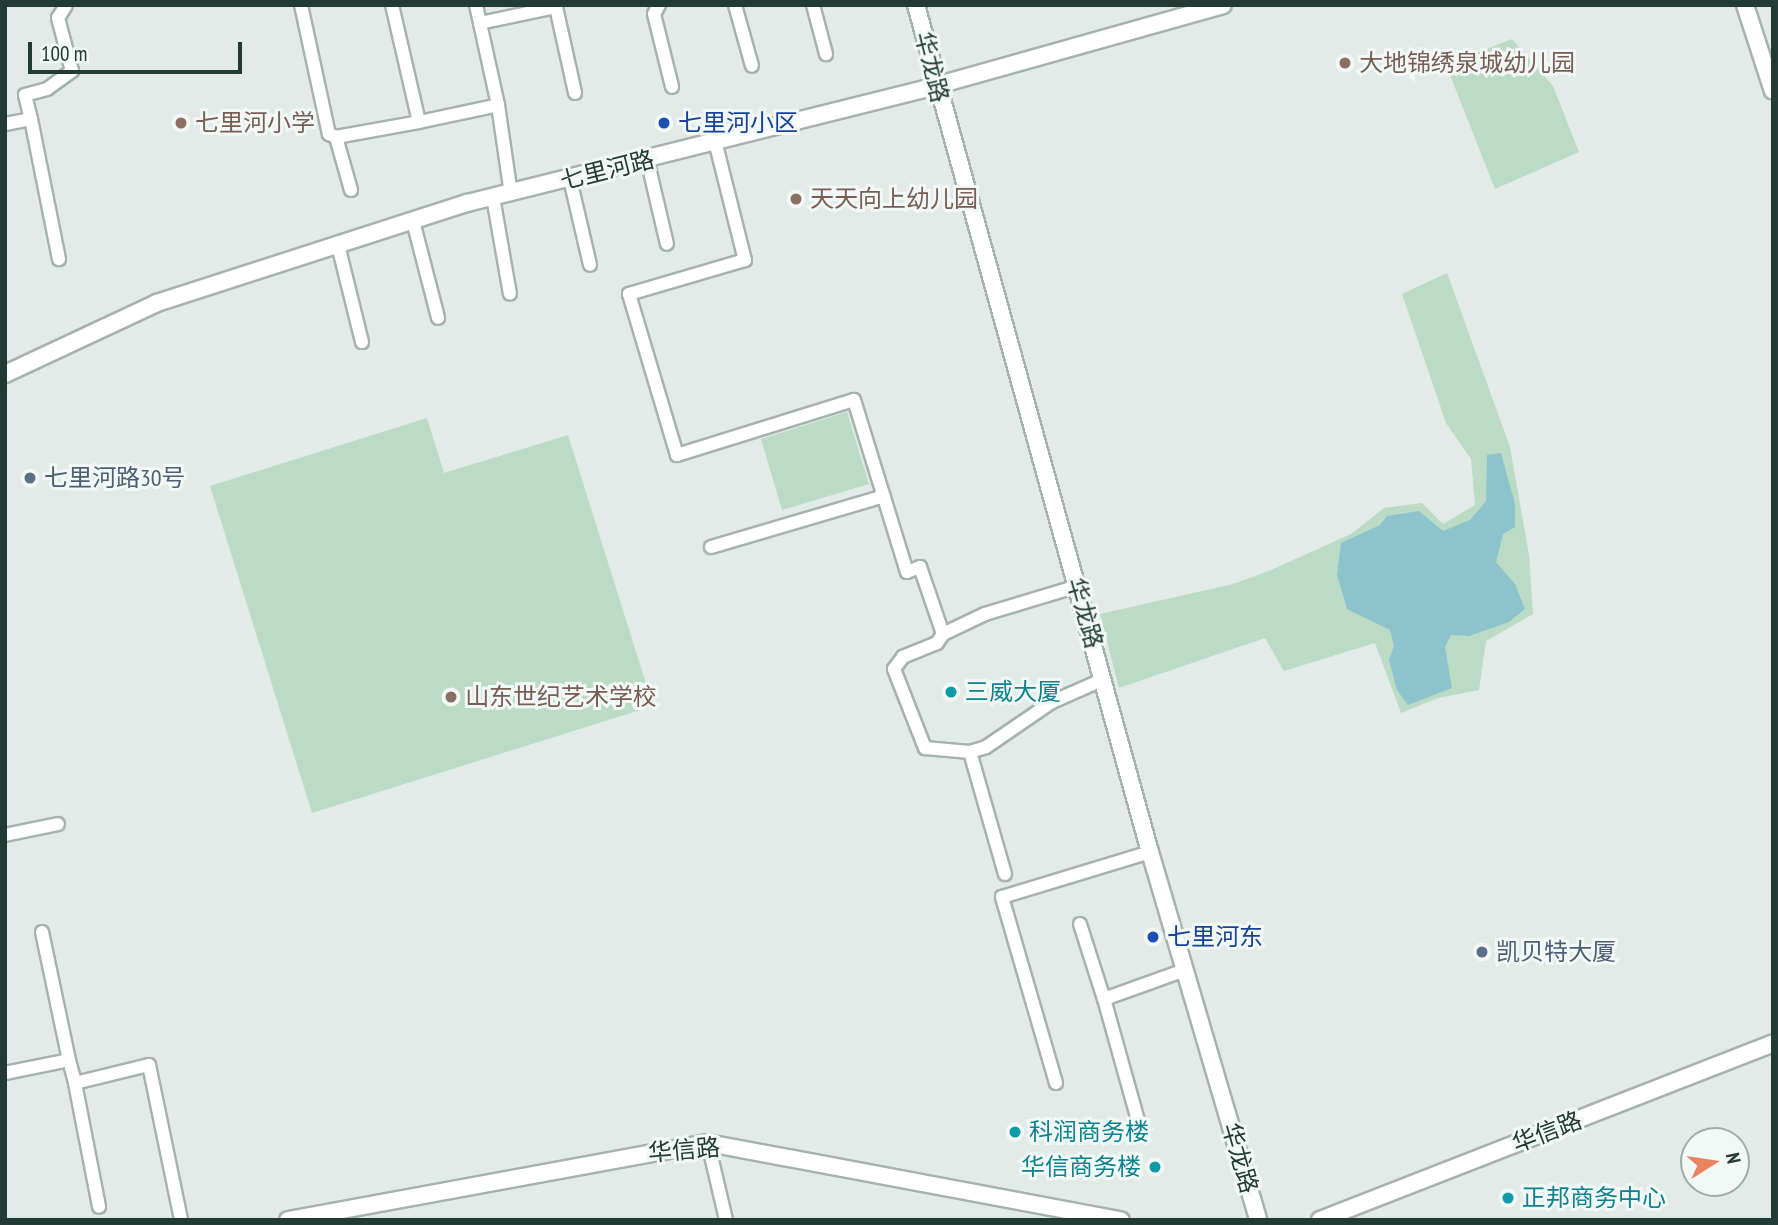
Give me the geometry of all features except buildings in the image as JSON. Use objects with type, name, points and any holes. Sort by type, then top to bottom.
[{"type":"main road","name":"华龙路","points":[[916,5],[935,86],[1078,586],[1150,852],[1258,1220]]},
{"type":"main road","name":"七里河路","points":[[5,374],[157,303],[413,221],[493,197],[935,86],[1223,5]]},
{"type":"main road","points":[[1745,5],[1773,91]]},
{"type":"main road","name":"华信路","points":[[1320,1220],[1773,1043]]},
{"type":"main road","name":"华信路","points":[[288,1220],[708,1143],[1067,1214],[1121,1220]]},
{"type":"street","points":[[59,259],[25,94],[47,89],[72,71],[57,12],[66,5]]},
{"type":"street","points":[[302,5],[330,134],[336,137],[498,106]]},
{"type":"street","points":[[392,5],[419,122]]},
{"type":"street","points":[[476,5],[498,106],[510,194]]},
{"type":"street","points":[[659,5],[654,14],[672,87]]},
{"type":"street","points":[[735,5],[752,66]]},
{"type":"street","points":[[813,5],[826,54]]},
{"type":"street","points":[[480,23],[556,7],[575,93]]},
{"type":"street","points":[[5,124],[31,119]]},
{"type":"street","points":[[336,137],[351,190]]},
{"type":"street","points":[[715,141],[745,260],[628,294],[677,455],[853,400],[907,572],[920,567],[943,634]]},
{"type":"street","points":[[647,159],[667,244]]},
{"type":"street","points":[[570,179],[590,265]]},
{"type":"street","points":[[493,197],[510,294]]},
{"type":"street","points":[[413,221],[438,318]]},
{"type":"street","points":[[338,245],[362,342]]},
{"type":"street","points":[[711,547],[884,496]]},
{"type":"street","points":[[1078,586],[985,614],[943,634],[937,643],[903,657],[894,669],[925,748],[971,752],[997,741],[1052,702],[1104,679]]},
{"type":"street","points":[[971,752],[1005,874]]},
{"type":"street","points":[[5,835],[58,824]]},
{"type":"street","points":[[1056,1083],[1002,898],[1150,852]]},
{"type":"street","points":[[1080,925],[1139,1124]]},
{"type":"street","points":[[42,932],[99,1207]]},
{"type":"street","points":[[1104,999],[1185,970]]},
{"type":"street","points":[[5,1073],[69,1060]]},
{"type":"street","points":[[75,1083],[149,1065],[181,1220]]},
{"type":"street","points":[[708,1143],[726,1220]]},
{"type":"green space","points":[[1512,39],[1553,86],[1579,152],[1495,189],[1446,65]]},
{"type":"green space","points":[[1447,273],[1510,447],[1529,555],[1533,614],[1486,641],[1479,690],[1438,698],[1401,713],[1375,643],[1284,671],[1265,638],[1119,688],[1100,614],[1233,584],[1269,571],[1351,534],[1384,508],[1422,503],[1443,524],[1475,505],[1471,459],[1446,423],[1402,294]]},
{"type":"green space","points":[[847,412],[869,484],[782,510],[761,439]]},
{"type":"green space","points":[[427,418],[444,473],[568,435],[653,706],[312,813],[210,486]]},
{"type":"water","points":[[1501,453],[1515,504],[1515,527],[1503,534],[1496,562],[1515,584],[1525,609],[1509,622],[1469,636],[1451,635],[1445,647],[1452,688],[1408,705],[1397,690],[1389,660],[1394,646],[1390,630],[1347,609],[1337,575],[1341,543],[1380,525],[1387,516],[1419,511],[1443,531],[1470,520],[1486,501],[1487,455]]},
{"type":"place","name":"大地锦绣泉城幼儿园","points":[[1345,63]]},
{"type":"place","name":"七里河小学","points":[[181,123]]},
{"type":"place","name":"七里河小区","points":[[664,123]]},
{"type":"place","name":"天天向上幼儿园","points":[[796,199]]},
{"type":"place","name":"七里河路30号","points":[[30,478]]},
{"type":"place","name":"三威大厦","points":[[951,692]]},
{"type":"place","name":"山东世纪艺术学校","points":[[451,697]]},
{"type":"place","name":"七里河东","points":[[1153,937]]},
{"type":"place","name":"凯贝特大厦","points":[[1482,952]]},
{"type":"place","name":"科润商务楼","points":[[1015,1132]]},
{"type":"place","name":"华信商务楼","points":[[1155,1167]]},
{"type":"place","name":"正邦商务中心","points":[[1508,1198]]}]
